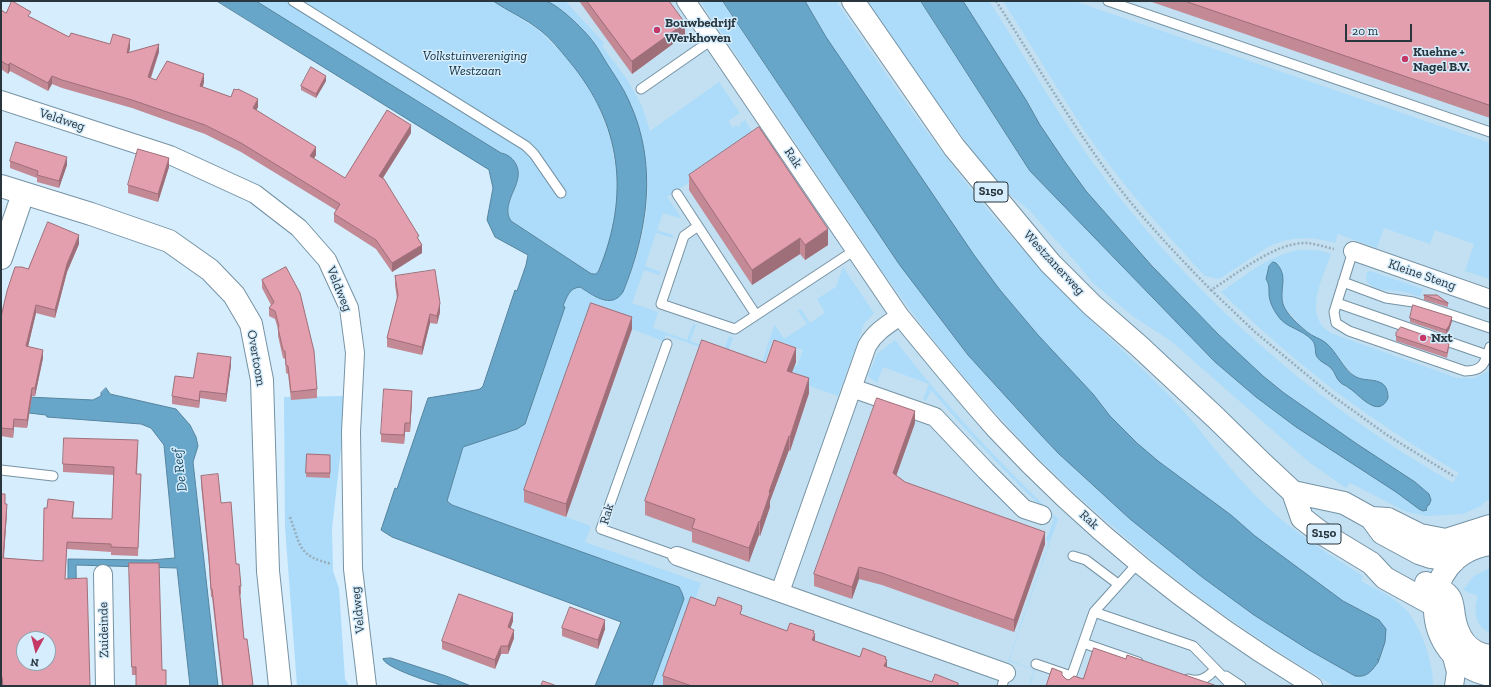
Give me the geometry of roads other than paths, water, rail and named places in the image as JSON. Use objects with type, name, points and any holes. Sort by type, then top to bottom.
[{"type":"main road","name":"Westzanerweg","points":[[853,1],[954,147],[1050,262],[1092,305],[1139,346],[1293,492],[1302,518],[1320,532],[1371,563],[1390,565],[1435,597]]},
{"type":"main road","name":"Overtoom","points":[[1,186],[91,214],[169,241],[210,270],[220,280],[234,295],[251,324],[262,380],[268,571],[280,686]]},
{"type":"main road","points":[[1,258],[23,194]]},
{"type":"main road","points":[[1293,492],[1344,504],[1371,518],[1388,519],[1420,535],[1433,538],[1446,540],[1490,526]]},
{"type":"main road","points":[[1371,518],[1382,533],[1419,553],[1431,557],[1454,561]]},
{"type":"main road","points":[[1435,597],[1441,578],[1454,561],[1463,554],[1475,548],[1490,544]]},
{"type":"main road","name":"S150","points":[[1435,597],[1450,598],[1456,629],[1468,647],[1477,652],[1487,672],[1470,668],[1451,653],[1440,634],[1435,597]]},
{"type":"street","name":"Rak","points":[[686,1],[900,316],[960,389],[1005,439],[1057,492],[1138,563],[1234,636],[1313,686]]},
{"type":"street","name":"Veldweg","points":[[1,100],[170,154],[255,194],[299,228],[327,260],[349,308],[355,353],[351,432],[353,569],[367,686]]},
{"type":"street","name":"Kleine Steng","points":[[1353,251],[1490,299]]},
{"type":"street","points":[[780,592],[868,346],[872,338],[879,330],[900,316]]},
{"type":"street","points":[[852,388],[935,417],[1024,509],[1042,515]]},
{"type":"street","name":"Rak","points":[[677,556],[780,592],[1004,679]]},
{"type":"street","name":"Zuideinde","points":[[103,574],[105,686]]},
{"type":"street","points":[[1451,653],[1456,672],[1454,686]]},
{"type":"lane","points":[[292,1],[526,146],[534,154],[561,193]]},
{"type":"lane","points":[[1108,1],[1490,132]]},
{"type":"lane","points":[[641,89],[713,39]]},
{"type":"lane","points":[[677,194],[756,315]]},
{"type":"lane","points":[[698,226],[684,236],[661,304],[735,329],[855,250]]},
{"type":"lane","points":[[1337,303],[1489,351],[1486,360],[1480,368],[1465,371],[1349,331],[1336,324],[1334,312],[1353,251]]},
{"type":"lane","points":[[1343,282],[1386,298],[1413,302],[1490,328]]},
{"type":"lane","name":"Rak","points":[[667,344],[600,529],[677,556]]},
{"type":"lane","points":[[1,470],[53,476]]},
{"type":"lane","points":[[1073,556],[1086,560],[1118,584]]},
{"type":"lane","points":[[1068,686],[1094,612],[1138,563]]},
{"type":"lane","points":[[1094,612],[1193,646],[1231,686]]},
{"type":"lane","points":[[1083,643],[1148,666]]},
{"type":"lane","points":[[1036,664],[1072,676]]},
{"type":"lane","points":[[1178,676],[1192,681],[1199,680],[1205,678],[1215,669]]},
{"type":"lane","points":[[1215,669],[1241,686]]},
{"type":"water","points":[[217,1],[256,1],[509,157],[514,161],[518,174],[508,206],[508,214],[511,221],[590,273],[595,274],[599,270],[609,242],[615,215],[617,188],[616,161],[610,135],[600,110],[587,85],[559,49],[535,26],[493,1],[545,1],[550,3],[563,11],[576,23],[597,47],[627,96],[638,125],[644,148],[646,197],[644,221],[632,269],[623,292],[613,300],[596,297],[580,287],[571,291],[563,306],[565,307],[525,424],[517,429],[463,447],[447,501],[452,505],[679,587],[684,599],[652,686],[595,686],[621,622],[392,537],[381,530],[395,488],[397,489],[428,398],[476,390],[483,386],[515,290],[517,291],[526,265],[528,255],[495,237],[487,220],[493,188],[489,170]]},
{"type":"water","points":[[723,1],[805,1],[826,37],[974,255],[1000,290],[1038,335],[1093,394],[1110,416],[1137,443],[1158,461],[1231,515],[1255,536],[1343,601],[1379,620],[1386,629],[1385,642],[1379,660],[1377,659],[1379,661],[1372,670],[1366,675],[1355,676],[1309,650],[1254,615],[1202,577],[1130,519],[1058,453],[968,355],[899,264]]},
{"type":"water","points":[[921,1],[963,1],[1026,100],[1040,125],[1065,162],[1086,191],[1152,266],[1218,334],[1263,376],[1284,393],[1415,482],[1429,494],[1431,500],[1426,509],[1427,510],[1423,511],[1419,509],[1396,492],[1296,427],[1256,397],[1215,362],[1030,171]]},
{"type":"water","points":[[1273,262],[1276,263],[1282,273],[1283,304],[1290,315],[1307,332],[1326,343],[1334,351],[1344,366],[1356,377],[1376,381],[1385,386],[1388,398],[1384,404],[1379,407],[1368,404],[1341,383],[1334,371],[1317,357],[1312,340],[1304,333],[1281,320],[1273,308],[1269,296],[1269,286],[1266,279],[1269,266]]},
{"type":"water","name":"De Reef","points":[[106,388],[110,394],[176,409],[190,425],[196,437],[198,446],[193,462],[218,686],[190,686],[177,568],[76,565],[78,686],[68,673],[68,559],[150,560],[175,558],[164,445],[151,428],[141,424],[47,417],[46,415],[21,412],[28,397],[93,400],[101,396],[101,393]]},
{"type":"water","points":[[391,658],[471,686],[445,686],[422,679],[392,667],[383,659]]},
{"type":"place","name":"Bouwbedrijf Werkhoven","points":[[657,30]]},
{"type":"place","name":"Kuehne + Nagel B.V.","points":[[1405,59]]},
{"type":"place","name":"Nxt","points":[[1423,338]]},
{"type":"park label","name":"Volkstuinvereniging Westzaan","points":[[475,64]]}]
